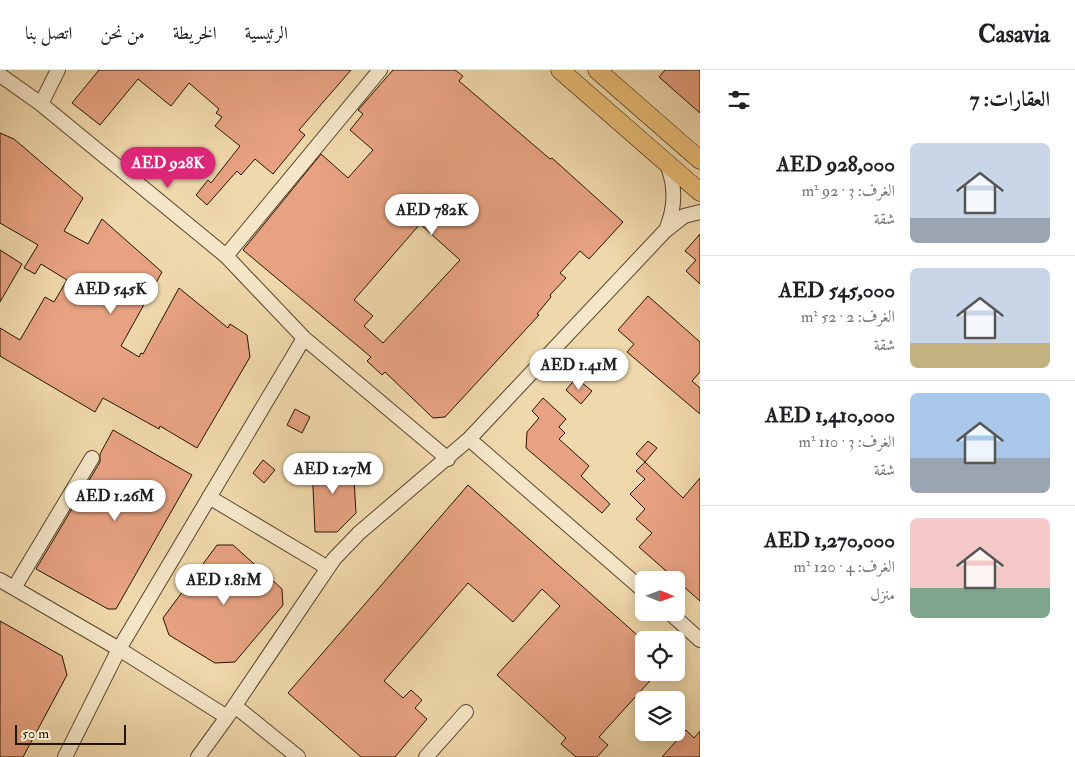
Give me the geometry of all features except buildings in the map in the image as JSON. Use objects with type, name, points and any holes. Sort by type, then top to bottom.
[{"type":"main road","points":[[560,70],[700,192]]},
{"type":"main road","points":[[597,70],[700,160]]},
{"type":"street","points":[[41,104],[58,70]]},
{"type":"street","points":[[226,256],[380,70]]},
{"type":"street","points":[[0,75],[41,104],[226,256],[304,338],[448,458]]},
{"type":"street","points":[[665,160],[674,189],[674,204],[665,231]]},
{"type":"street","points":[[198,757],[227,718],[328,568],[359,533],[469,439],[665,231],[684,216],[700,212]]},
{"type":"street","points":[[64,757],[118,649],[304,338]]},
{"type":"street","points":[[469,439],[635,583]]},
{"type":"street","points":[[14,588],[92,458]]},
{"type":"street","points":[[208,497],[328,568]]},
{"type":"street","points":[[0,580],[118,649],[227,718]]},
{"type":"street","points":[[678,621],[700,640]]},
{"type":"street","points":[[235,706],[298,757]]},
{"type":"street","points":[[426,757],[466,712]]}]
